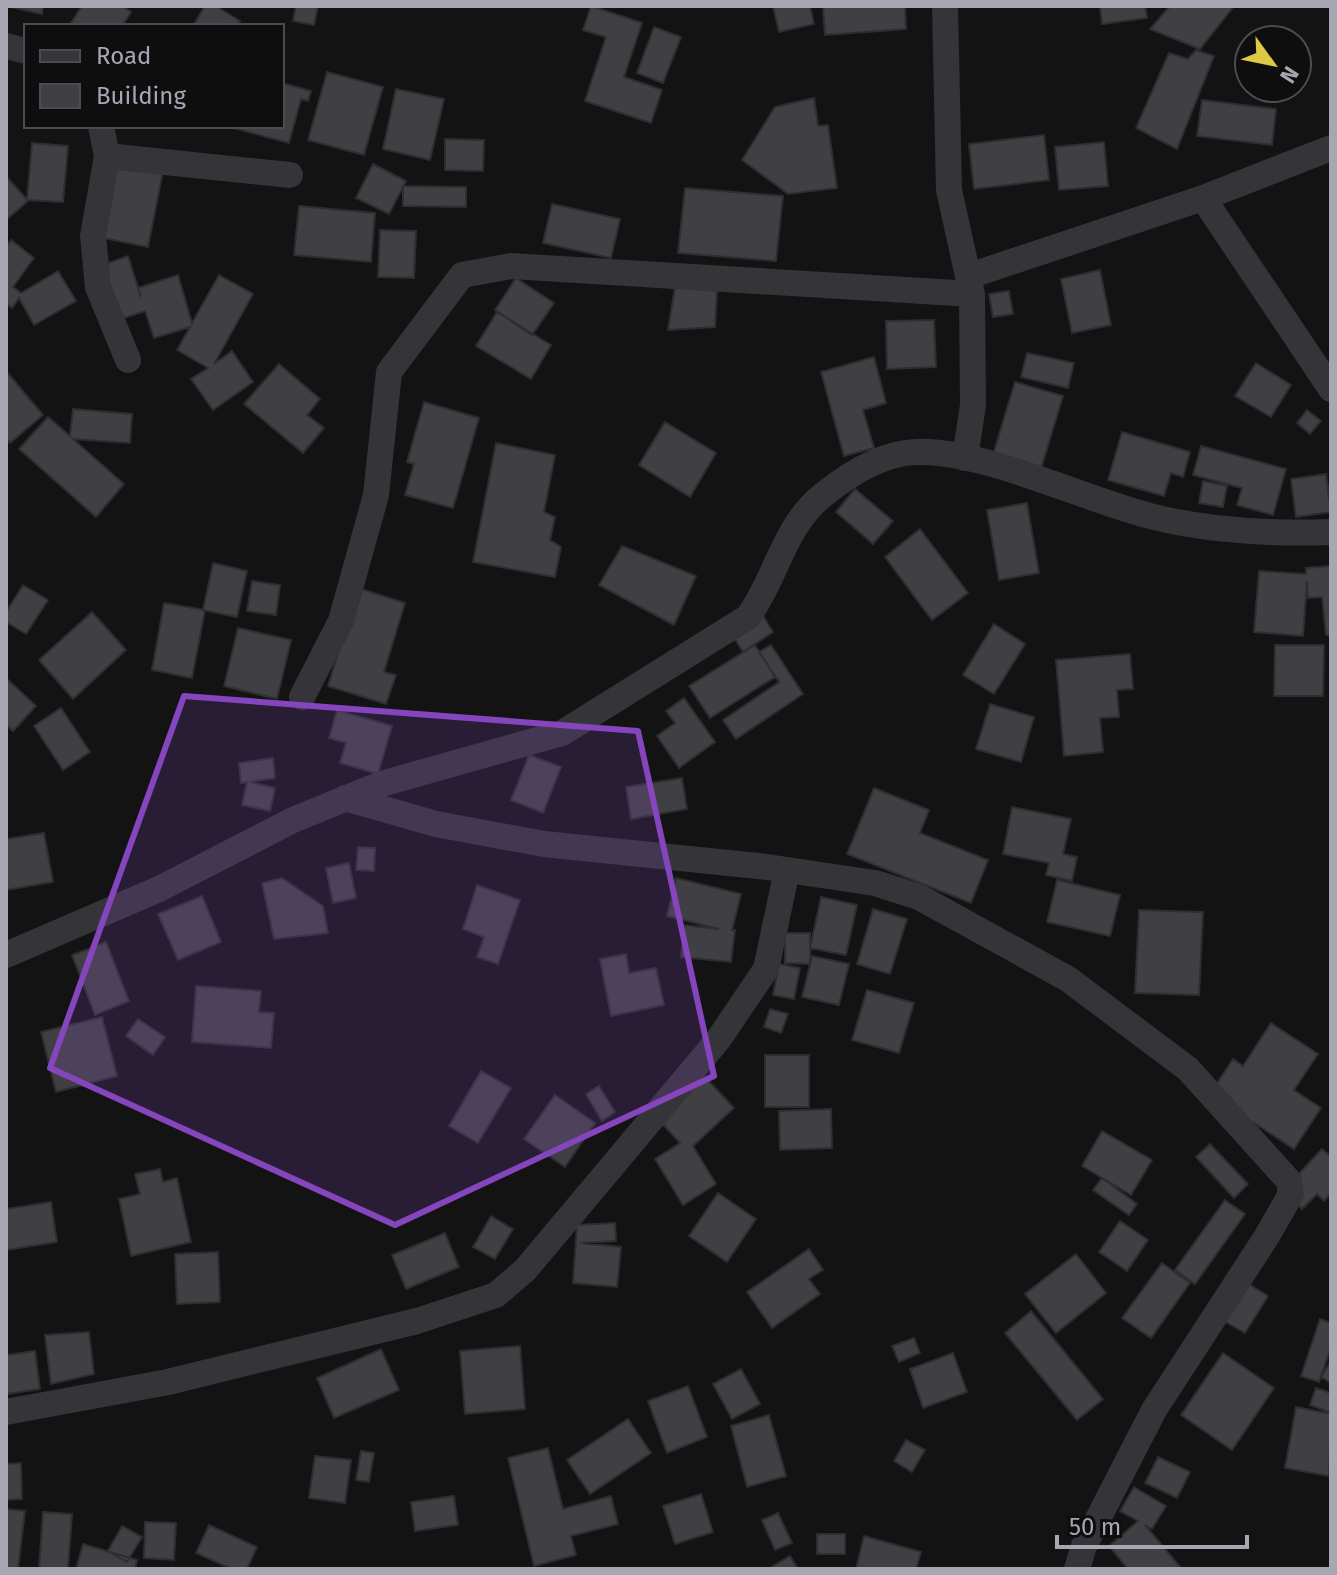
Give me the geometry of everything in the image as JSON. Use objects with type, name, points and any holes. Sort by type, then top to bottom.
[{"type":"street","points":[[945,6],[949,190],[971,285],[973,405],[965,458]]},
{"type":"street","points":[[101,128],[107,156],[93,236],[98,287],[128,360]]},
{"type":"street","points":[[302,697],[341,621],[376,495],[389,372],[462,275],[511,266],[971,285],[1331,148]]},
{"type":"street","points":[[107,156],[290,175]]},
{"type":"street","points":[[1203,198],[1331,389]]},
{"type":"street","points":[[6,955],[159,889],[293,820],[345,798],[381,784],[562,733],[748,617],[765,594],[785,539],[822,496],[877,460],[916,452],[965,458],[1151,516],[1239,530],[1331,532]]},
{"type":"street","points":[[345,798],[436,824],[544,844],[787,870],[875,883],[919,897],[1068,979],[1188,1069],[1289,1181],[1291,1194],[1154,1410],[1084,1546],[1077,1569]]},
{"type":"street","points":[[6,1412],[168,1382],[417,1321],[496,1295],[525,1270],[718,1040],[766,969],[787,870]]},
{"type":"highlighted area","points":[[184,696],[638,731],[714,1076],[395,1225],[50,1068]]},
{"type":"building","points":[[6,6],[43,6],[42,14]]},
{"type":"building","points":[[82,6],[122,6],[131,12],[123,24],[70,24]]},
{"type":"building","points":[[205,6],[216,6],[240,21],[238,24],[194,24]]},
{"type":"building","points":[[296,6],[318,6],[314,25],[293,21]]},
{"type":"building","points":[[591,6],[642,23],[624,77],[662,90],[651,123],[585,101],[606,37],[583,30]]},
{"type":"building","points":[[773,6],[810,6],[814,24],[779,32]]},
{"type":"building","points":[[823,6],[905,6],[906,29],[825,35]]},
{"type":"building","points":[[1100,6],[1145,6],[1147,18],[1102,24]]},
{"type":"building","points":[[1170,6],[1234,6],[1200,49],[1150,29]]},
{"type":"building","points":[[654,27],[681,37],[663,83],[637,73]]},
{"type":"building","points":[[1196,50],[1214,56],[1177,149],[1136,128],[1169,53],[1188,59]]},
{"type":"building","points":[[327,72],[383,87],[364,155],[308,140]]},
{"type":"building","points":[[284,84],[311,91],[308,101],[301,99],[289,143],[234,128],[284,128]]},
{"type":"building","points":[[396,89],[444,99],[430,160],[383,149]]},
{"type":"building","points":[[814,98],[818,126],[828,125],[837,188],[788,194],[742,160],[775,107]]},
{"type":"building","points":[[1202,100],[1276,109],[1272,145],[1197,136]]},
{"type":"building","points":[[1044,135],[1049,180],[974,189],[969,144]]},
{"type":"building","points":[[445,139],[484,140],[483,171],[445,170]]},
{"type":"building","points":[[1104,142],[1108,186],[1059,190],[1055,147]]},
{"type":"building","points":[[32,143],[68,146],[63,202],[27,200]]},
{"type":"building","points":[[118,162],[163,171],[148,247],[103,238]]},
{"type":"building","points":[[373,164],[406,181],[389,214],[356,198]]},
{"type":"building","points":[[6,176],[28,201],[6,220]]},
{"type":"building","points":[[403,186],[466,187],[466,207],[403,206]]},
{"type":"building","points":[[685,188],[783,196],[776,261],[678,253]]},
{"type":"building","points":[[552,204],[620,219],[611,258],[543,243]]},
{"type":"building","points":[[299,206],[375,213],[371,262],[294,255]]},
{"type":"building","points":[[380,230],[416,231],[414,278],[378,277]]},
{"type":"building","points":[[11,240],[34,258],[13,287],[21,293],[58,271],[76,301],[34,325],[19,298],[12,308],[6,303],[6,246]]},
{"type":"building","points":[[128,256],[138,288],[178,275],[192,323],[219,275],[253,294],[214,364],[232,351],[253,382],[213,410],[191,379],[208,368],[177,350],[190,327],[154,338],[145,311],[109,323],[91,269]]},
{"type":"building","points":[[1100,270],[1111,325],[1072,333],[1061,279]]},
{"type":"building","points":[[516,278],[554,303],[532,335],[495,310]]},
{"type":"building","points":[[675,287],[717,291],[715,327],[668,330]]},
{"type":"building","points":[[1009,291],[1013,314],[993,317],[989,294]]},
{"type":"building","points":[[497,312],[551,345],[531,379],[476,346]]},
{"type":"building","points":[[934,320],[936,367],[887,369],[886,321]]},
{"type":"building","points":[[1027,353],[1074,363],[1068,388],[1021,377]]},
{"type":"building","points":[[874,357],[886,403],[863,410],[874,448],[844,456],[821,372]]},
{"type":"building","points":[[1256,363],[1291,385],[1271,417],[1235,396]]},
{"type":"building","points":[[279,364],[320,399],[307,415],[324,428],[303,453],[244,404]]},
{"type":"building","points":[[6,371],[43,415],[10,443],[6,438]]},
{"type":"building","points":[[1015,382],[1063,396],[1040,472],[992,458]]},
{"type":"building","points":[[424,402],[479,418],[453,508],[405,495],[414,464],[407,462]]},
{"type":"building","points":[[73,409],[132,414],[130,443],[73,439],[124,484],[96,517],[19,449],[48,417],[70,436]]},
{"type":"building","points":[[1307,410],[1321,421],[1310,434],[1297,423]]},
{"type":"building","points":[[665,422],[716,453],[690,497],[639,465]]},
{"type":"building","points":[[1122,432],[1190,452],[1183,477],[1171,473],[1164,496],[1108,480]]},
{"type":"building","points":[[496,443],[555,455],[544,512],[555,517],[550,540],[561,547],[555,577],[473,562]]},
{"type":"building","points":[[1201,446],[1286,469],[1273,515],[1237,505],[1242,488],[1193,475]]},
{"type":"building","points":[[1326,474],[1331,512],[1296,517],[1291,479]]},
{"type":"building","points":[[1203,481],[1227,486],[1223,507],[1199,503]]},
{"type":"building","points":[[855,489],[893,521],[873,544],[836,512]]},
{"type":"building","points":[[1027,503],[1039,573],[999,580],[987,510]]},
{"type":"building","points":[[920,529],[968,593],[932,620],[885,557]]},
{"type":"building","points":[[622,546],[696,576],[674,625],[599,585]]},
{"type":"building","points":[[213,563],[247,571],[237,617],[203,610]]},
{"type":"building","points":[[1331,566],[1331,635],[1326,635],[1322,597],[1308,598],[1307,581],[1303,636],[1254,632],[1259,571],[1306,574],[1306,568]]},
{"type":"building","points":[[252,581],[280,585],[276,615],[247,611]]},
{"type":"building","points":[[23,585],[48,600],[26,634],[6,622],[6,612]]},
{"type":"building","points":[[358,588],[405,603],[384,672],[396,675],[386,704],[328,686]]},
{"type":"building","points":[[164,603],[205,610],[192,678],[152,670]]},
{"type":"building","points":[[92,612],[126,650],[73,699],[39,660]]},
{"type":"building","points":[[763,616],[773,632],[743,652],[733,636]]},
{"type":"building","points":[[994,624],[1025,644],[994,694],[963,675]]},
{"type":"building","points":[[238,628],[291,640],[277,699],[224,686]]},
{"type":"building","points":[[755,645],[775,677],[710,718],[689,686]]},
{"type":"building","points":[[771,645],[803,694],[736,739],[723,720],[779,682],[759,652]]},
{"type":"building","points":[[1275,645],[1324,645],[1323,696],[1274,696]]},
{"type":"building","points":[[1130,654],[1133,689],[1117,690],[1119,717],[1100,718],[1103,752],[1064,756],[1056,660]]},
{"type":"building","points":[[6,678],[36,706],[13,731],[6,725]]},
{"type":"building","points":[[684,698],[715,742],[679,768],[657,736],[675,723],[666,711]]},
{"type":"building","points":[[990,704],[1034,717],[1021,762],[976,749]]},
{"type":"building","points":[[61,708],[90,752],[63,770],[34,726]]},
{"type":"building","points":[[337,710],[392,726],[378,774],[340,763],[346,743],[329,738]]},
{"type":"building","points":[[529,755],[561,767],[543,813],[511,800]]},
{"type":"building","points":[[273,758],[275,778],[250,782],[275,788],[270,811],[242,805],[247,782],[241,783],[239,763]]},
{"type":"building","points":[[682,778],[687,809],[631,819],[626,787]]},
{"type":"building","points":[[874,788],[929,810],[920,833],[988,860],[971,903],[847,854]]},
{"type":"building","points":[[1012,807],[1071,819],[1063,854],[1077,857],[1072,881],[1046,875],[1049,863],[1003,854]]},
{"type":"building","points":[[44,833],[53,882],[6,890],[6,839]]},
{"type":"building","points":[[358,847],[375,848],[374,871],[356,870]]},
{"type":"building","points":[[349,863],[356,898],[333,903],[326,868]]},
{"type":"building","points":[[282,878],[323,906],[328,933],[274,939],[262,883]]},
{"type":"building","points":[[676,878],[741,894],[732,930],[735,930],[731,962],[681,957],[684,925],[719,929],[667,916]]},
{"type":"building","points":[[1057,880],[1120,895],[1110,936],[1047,922]]},
{"type":"building","points":[[477,885],[520,900],[498,964],[477,957],[484,937],[463,929]]},
{"type":"building","points":[[202,896],[221,942],[178,960],[158,914]]},
{"type":"building","points":[[821,897],[857,905],[846,955],[810,948]]},
{"type":"building","points":[[873,909],[907,919],[890,974],[857,964]]},
{"type":"building","points":[[1139,910],[1203,912],[1199,995],[1135,993]]},
{"type":"building","points":[[785,933],[810,933],[810,964],[785,963]]},
{"type":"building","points":[[106,942],[129,1001],[95,1015],[72,955]]},
{"type":"building","points":[[626,954],[629,973],[656,968],[664,1005],[611,1016],[600,959]]},
{"type":"building","points":[[812,956],[849,964],[839,1005],[802,997]]},
{"type":"building","points":[[779,964],[800,968],[794,999],[773,995]]},
{"type":"building","points":[[196,986],[261,991],[259,1012],[274,1013],[271,1048],[192,1042]]},
{"type":"building","points":[[867,990],[914,1003],[899,1053],[852,1040]]},
{"type":"building","points":[[770,1009],[788,1014],[781,1033],[764,1027]]},
{"type":"building","points":[[102,1017],[117,1076],[56,1092],[41,1032]]},
{"type":"building","points":[[138,1019],[165,1037],[153,1055],[126,1036]]},
{"type":"building","points":[[1271,1023],[1318,1054],[1294,1090],[1321,1108],[1294,1149],[1210,1094],[1233,1059],[1243,1066]]},
{"type":"building","points":[[765,1055],[809,1055],[809,1107],[765,1107]]},
{"type":"building","points":[[481,1071],[511,1088],[478,1143],[449,1126]]},
{"type":"building","points":[[705,1077],[734,1108],[693,1146],[716,1184],[683,1205],[655,1159],[680,1143],[658,1119]]},
{"type":"building","points":[[599,1086],[615,1112],[602,1121],[586,1094]]},
{"type":"building","points":[[555,1095],[595,1123],[565,1167],[524,1139]]},
{"type":"building","points":[[831,1109],[832,1148],[780,1150],[779,1111]]},
{"type":"building","points":[[1102,1131],[1152,1160],[1131,1195],[1082,1166]]},
{"type":"building","points":[[1210,1144],[1248,1184],[1234,1198],[1196,1157]]},
{"type":"building","points":[[1322,1149],[1331,1157],[1331,1193],[1324,1201],[1317,1194],[1302,1209],[1283,1191]]},
{"type":"building","points":[[160,1169],[163,1182],[177,1178],[191,1242],[131,1256],[119,1199],[140,1194],[135,1174]]},
{"type":"building","points":[[1102,1178],[1137,1204],[1129,1215],[1093,1190]]},
{"type":"building","points":[[718,1193],[756,1219],[727,1262],[689,1236]]},
{"type":"building","points":[[1225,1200],[1245,1214],[1195,1284],[1175,1270]]},
{"type":"building","points":[[51,1202],[57,1242],[6,1250],[6,1209]]},
{"type":"building","points":[[491,1216],[513,1229],[495,1259],[473,1247]]},
{"type":"building","points":[[1120,1221],[1148,1240],[1127,1271],[1099,1252]]},
{"type":"building","points":[[615,1223],[616,1241],[580,1243],[621,1247],[617,1287],[573,1283],[577,1225]]},
{"type":"building","points":[[445,1233],[459,1267],[406,1289],[392,1255]]},
{"type":"building","points":[[809,1249],[823,1270],[809,1279],[820,1294],[772,1328],[747,1292]]},
{"type":"building","points":[[218,1252],[220,1302],[177,1304],[175,1254]]},
{"type":"building","points":[[1076,1254],[1106,1293],[1056,1333],[1025,1294]]},
{"type":"building","points":[[1162,1263],[1190,1283],[1151,1338],[1122,1318]]},
{"type":"building","points":[[1247,1283],[1268,1296],[1245,1333],[1224,1321]]},
{"type":"building","points":[[1031,1311],[1103,1399],[1077,1420],[1005,1333]]},
{"type":"building","points":[[1320,1319],[1331,1323],[1331,1347],[1319,1382],[1301,1376]]},
{"type":"building","points":[[89,1332],[94,1374],[51,1384],[45,1335]]},
{"type":"building","points":[[914,1338],[920,1353],[899,1362],[892,1346]]},
{"type":"building","points":[[520,1346],[525,1409],[465,1414],[460,1351]]},
{"type":"building","points":[[381,1349],[399,1390],[334,1418],[317,1378]]},
{"type":"building","points":[[35,1351],[40,1389],[6,1394],[6,1355]]},
{"type":"building","points":[[953,1353],[967,1392],[923,1408],[910,1369]]},
{"type":"building","points":[[1223,1353],[1274,1388],[1232,1450],[1181,1415]]},
{"type":"building","points":[[1331,1361],[1331,1383],[1321,1377]]},
{"type":"building","points":[[741,1369],[760,1404],[732,1419],[713,1384]]},
{"type":"building","points":[[688,1386],[707,1437],[667,1453],[648,1401]]},
{"type":"building","points":[[1316,1388],[1331,1393],[1331,1413],[1310,1405]]},
{"type":"building","points":[[1296,1407],[1331,1414],[1329,1476],[1285,1468]]},
{"type":"building","points":[[769,1415],[786,1476],[747,1487],[731,1426]]},
{"type":"building","points":[[628,1419],[651,1453],[590,1494],[567,1460]]},
{"type":"building","points":[[906,1440],[925,1450],[912,1472],[894,1461]]},
{"type":"building","points":[[548,1448],[563,1509],[611,1496],[618,1524],[571,1536],[576,1555],[534,1566],[508,1458]]},
{"type":"building","points":[[361,1451],[374,1453],[369,1482],[356,1480]]},
{"type":"building","points":[[315,1456],[351,1460],[345,1503],[309,1498]]},
{"type":"building","points":[[1158,1457],[1190,1472],[1177,1498],[1145,1483]]},
{"type":"building","points":[[21,1463],[22,1499],[6,1500],[6,1464]]},
{"type":"building","points":[[1134,1487],[1166,1506],[1152,1529],[1145,1525],[1182,1569],[1128,1569],[1109,1546],[1138,1521],[1120,1511]]},
{"type":"building","points":[[701,1494],[713,1532],[675,1544],[663,1506]]},
{"type":"building","points":[[454,1496],[458,1525],[415,1531],[411,1502]]},
{"type":"building","points":[[6,1509],[25,1511],[18,1569],[6,1569]]},
{"type":"building","points":[[43,1512],[72,1514],[68,1569],[39,1569]]},
{"type":"building","points":[[778,1513],[792,1543],[775,1550],[762,1520]]},
{"type":"building","points":[[145,1522],[176,1523],[174,1560],[144,1558]]},
{"type":"building","points":[[209,1525],[257,1547],[247,1569],[232,1569],[196,1553]]},
{"type":"building","points":[[122,1526],[142,1537],[127,1562],[108,1551]]},
{"type":"building","points":[[817,1534],[845,1534],[845,1554],[817,1554]]},
{"type":"building","points":[[864,1536],[921,1552],[916,1569],[856,1569]]},
{"type":"building","points":[[83,1544],[137,1560],[135,1569],[76,1569]]},
{"type":"building","points":[[790,1556],[798,1569],[768,1569]]}]
